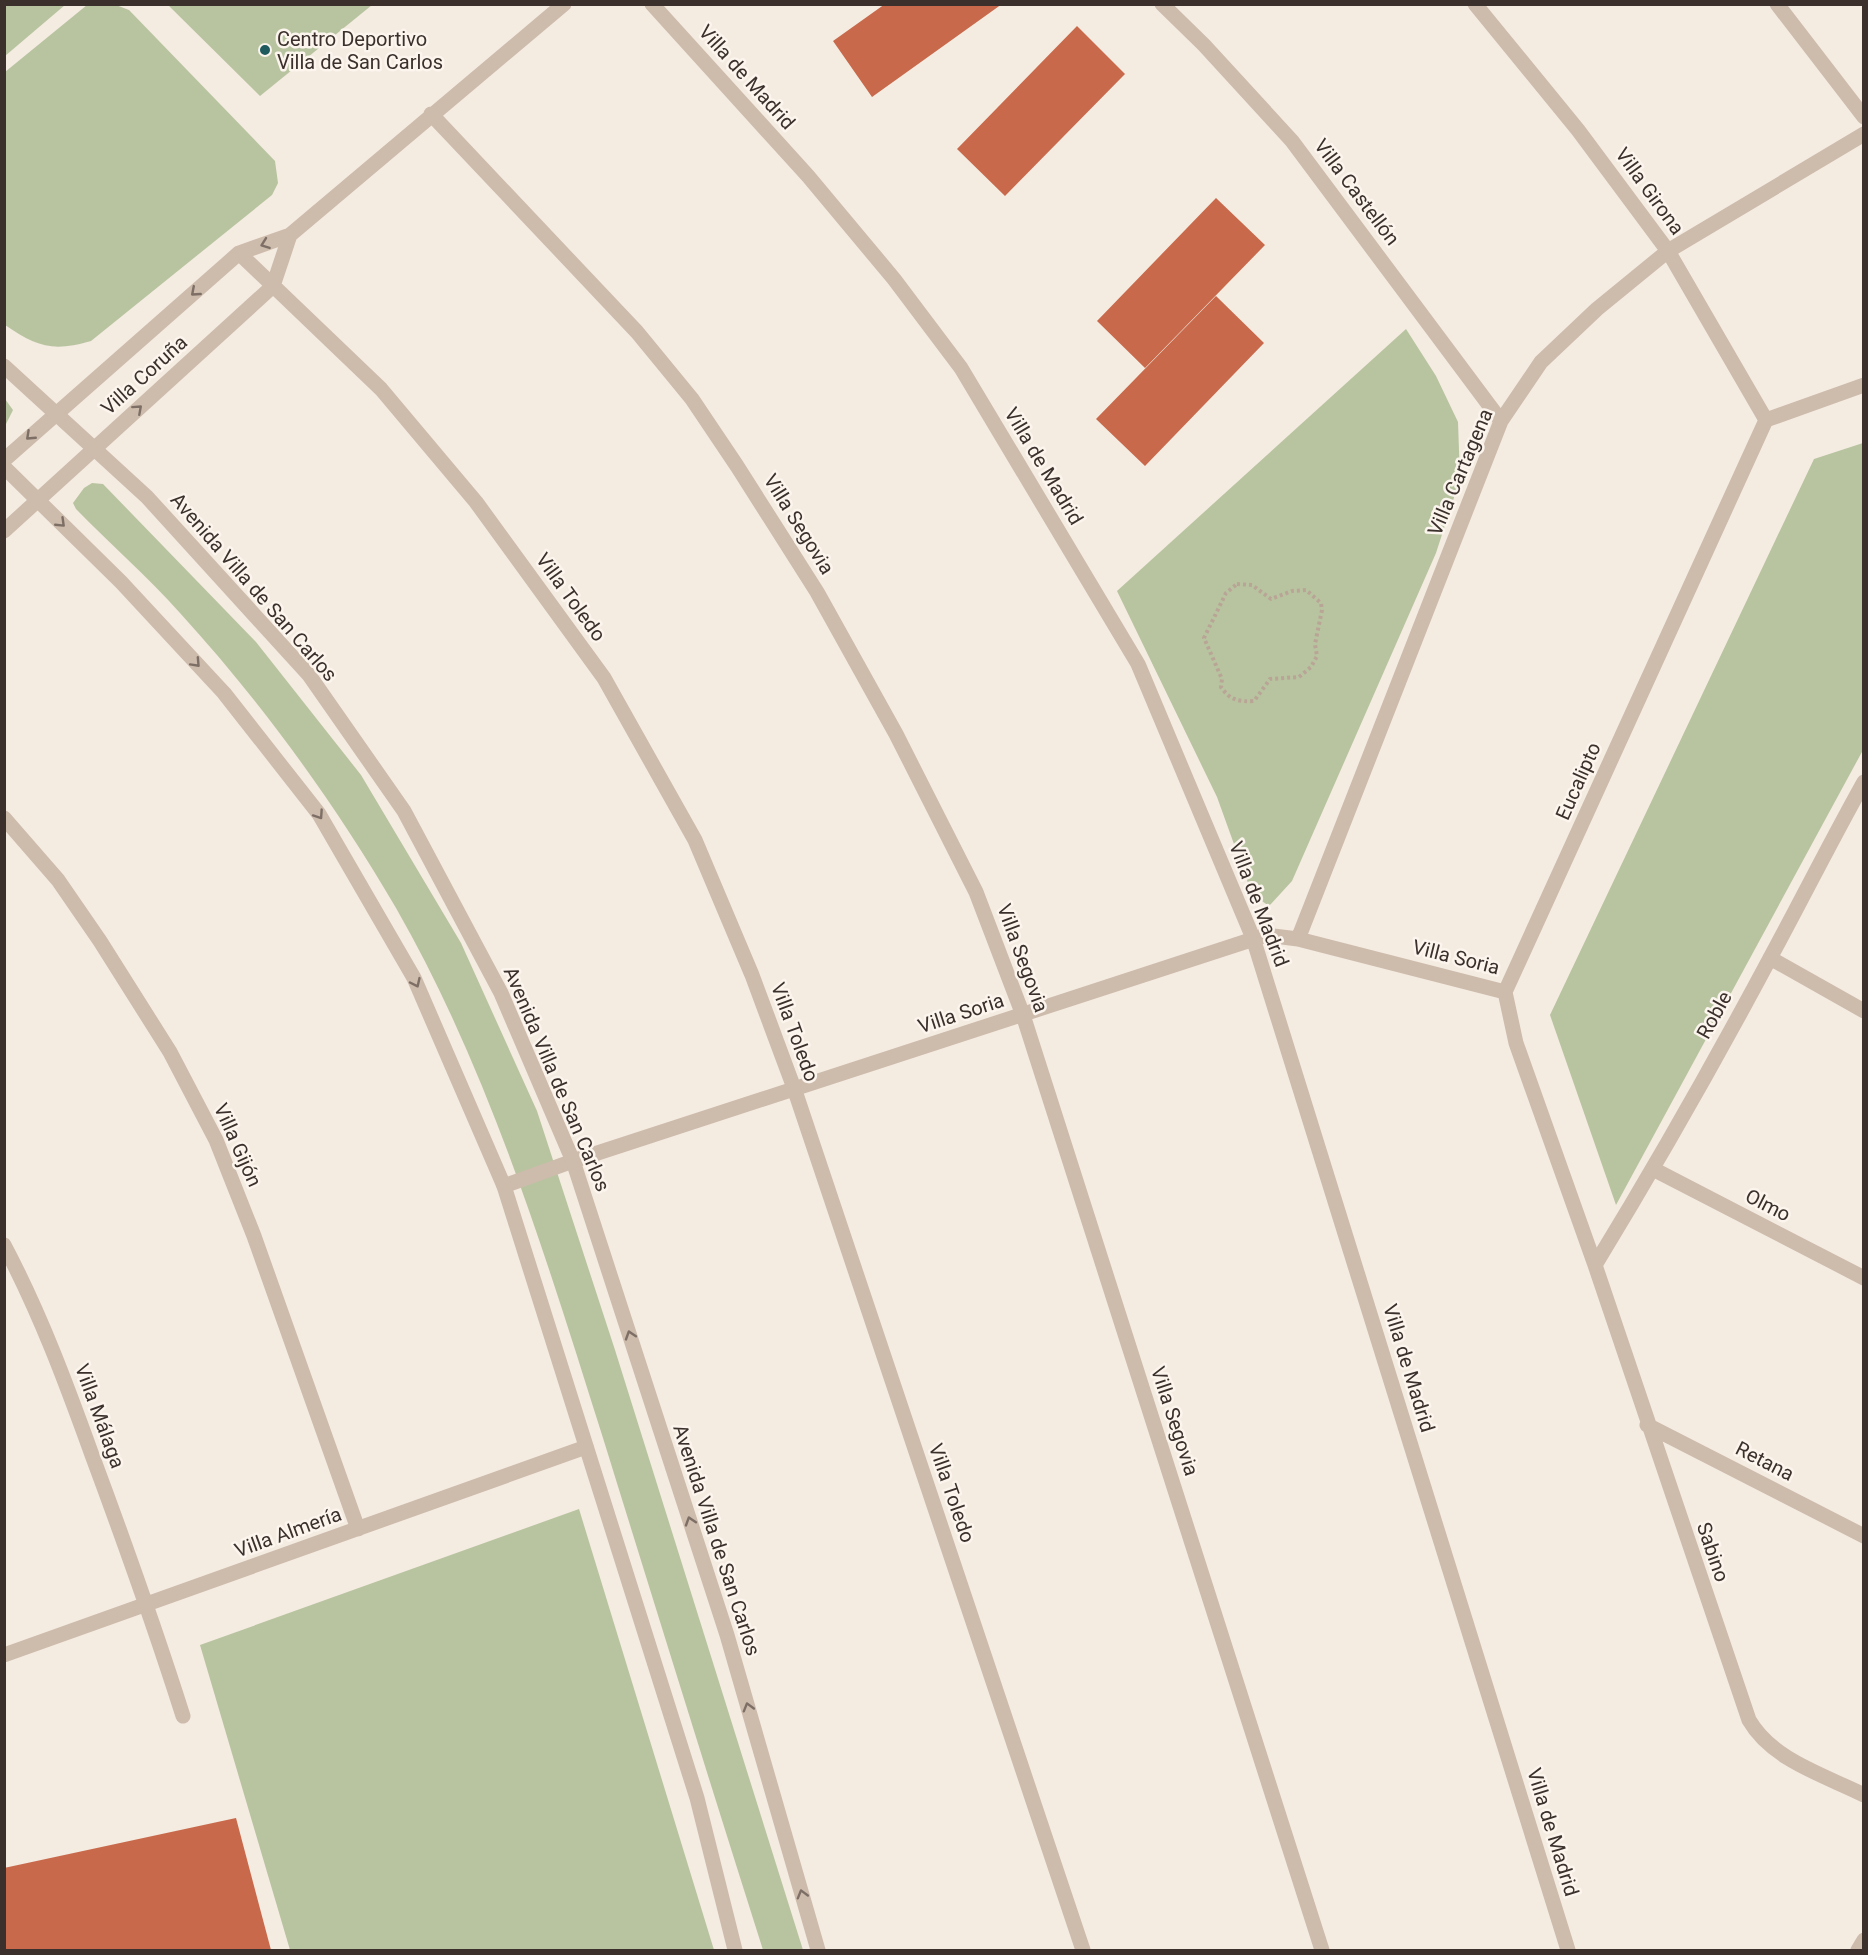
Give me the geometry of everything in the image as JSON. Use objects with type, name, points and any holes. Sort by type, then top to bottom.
[{"type":"street","name":"Villa Coruña","points":[[4,460],[240,253],[290,235],[564,4]]},
{"type":"street","name":"Villa de Madrid","points":[[651,4],[808,176],[894,279],[961,368],[1138,664],[1253,938],[1568,1950]]},
{"type":"street","name":"Villa Castellón","points":[[1162,4],[1204,45],[1293,141],[1501,421]]},
{"type":"street","name":"Villa Girona","points":[[1475,4],[1578,130],[1668,251],[1766,420]]},
{"type":"street","points":[[1777,4],[1863,117]]},
{"type":"street","name":"Villa Segovia","points":[[431,114],[637,332],[692,399],[817,592],[896,734],[976,892],[1023,1015],[1322,1950]]},
{"type":"street","name":"Villa Cartagena","points":[[1298,939],[1501,421],[1541,362],[1596,309],[1668,251],[1863,134]]},
{"type":"street","name":"Villa Coruña","points":[[4,531],[273,286],[290,235]]},
{"type":"street","name":"Villa Toledo","points":[[240,253],[381,389],[476,502],[604,678],[695,840],[752,975],[794,1089],[1083,1950]]},
{"type":"street","name":"Avenida Villa de San Carlos","points":[[4,366],[147,497],[309,675],[404,811],[501,993],[573,1161],[727,1635],[818,1950]]},
{"type":"street","points":[[1766,420],[1863,385]]},
{"type":"street","name":"Eucalipto","points":[[1505,992],[1766,420]]},
{"type":"street","points":[[4,467],[121,582],[224,693],[319,813],[414,978],[504,1186],[698,1798],[735,1950]]},
{"type":"street","name":"Roble","points":[[1595,1265],[1653,1169],[1770,958],[1863,782]]},
{"type":"street","name":"Villa Gijón","points":[[4,818],[58,880],[100,941],[170,1052],[216,1140],[254,1236],[358,1529]]},
{"type":"street","name":"Villa Soria","points":[[504,1186],[573,1161],[1266,935],[1298,939],[1505,992]]},
{"type":"street","points":[[1770,958],[1863,1011]]},
{"type":"street","points":[[1505,992],[1516,1043],[1595,1265]]},
{"type":"street","name":"Olmo","points":[[1653,1169],[1863,1278]]},
{"type":"street","name":"Villa Málaga","points":[[4,1245],[29,1291],[54,1352],[148,1606],[183,1716]]},
{"type":"street","name":"Sabino","points":[[1595,1265],[1647,1425],[1754,1729],[1767,1744],[1783,1755],[1863,1795]]},
{"type":"street","name":"Retana","points":[[1647,1425],[1863,1536]]},
{"type":"street","name":"Villa Almería","points":[[4,1655],[148,1606],[586,1447]]},
{"type":"street","points":[[1858,1950],[1863,1940]]},
{"type":"path","points":[[1237,584],[1252,585],[1271,599],[1292,591],[1306,590],[1321,603],[1322,610],[1315,644],[1317,656],[1311,667],[1299,677],[1270,679],[1254,701],[1241,702],[1229,698],[1221,687],[1222,679],[1204,638],[1226,593],[1237,584]]},
{"type":"green space","points":[[5,4],[65,4],[65,5],[5,56]]},
{"type":"green space","points":[[87,5],[116,5],[129,10],[275,161],[278,183],[272,195],[91,341],[56,347],[36,343],[5,325],[5,72]]},
{"type":"green space","name":"Centro Deportivo Villa de San Carlos","points":[[168,5],[372,5],[260,96]]},
{"type":"green space","points":[[1406,329],[1436,376],[1458,422],[1460,479],[1436,553],[1292,881],[1269,906],[1252,894],[1217,797],[1117,591]]},
{"type":"green space","points":[[5,399],[13,410],[5,426]]},
{"type":"green space","points":[[1863,443],[1863,750],[1616,1205],[1550,1015],[1814,459]]},
{"type":"green space","points":[[92,483],[103,484],[256,642],[361,775],[461,943],[537,1111],[615,1350],[803,1950],[763,1950],[537,1234],[488,1100],[430,970],[396,908],[348,830],[296,754],[240,682],[167,599],[76,509],[73,503],[84,488]]},
{"type":"green space","points":[[579,1509],[714,1950],[290,1950],[200,1645]]},
{"type":"building","points":[[885,4],[1002,4],[872,97],[833,41]]},
{"type":"building","points":[[1077,26],[1125,74],[1005,196],[957,149]]},
{"type":"building","points":[[1216,198],[1265,245],[1145,368],[1097,321]]},
{"type":"building","points":[[1216,296],[1264,343],[1145,466],[1096,419]]},
{"type":"building","points":[[236,1818],[271,1950],[4,1950],[4,1868]]},
{"type":"place","name":"Centro Deportivo Villa de San Carlos","points":[[265,50]]}]
